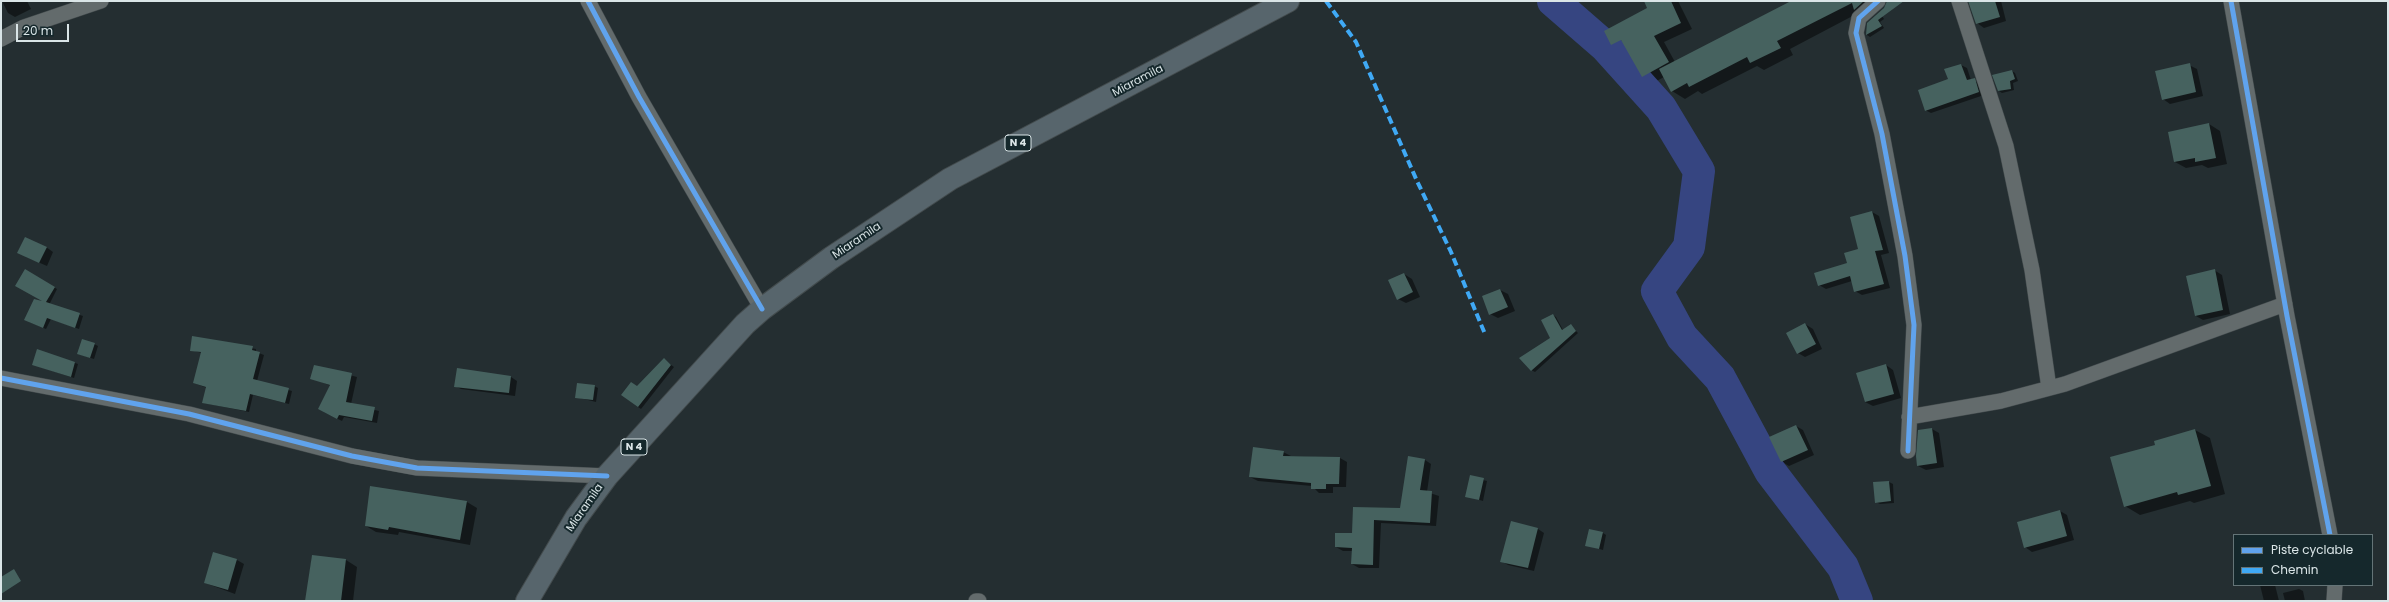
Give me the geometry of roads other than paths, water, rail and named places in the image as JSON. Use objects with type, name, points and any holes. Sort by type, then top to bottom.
[{"type":"main road","name":"Miaramila","points":[[527,601],[576,518],[607,476],[745,324],[762,308],[831,258],[950,179],[1288,1]]},
{"type":"street","points":[[1,39],[24,27],[101,1]]},
{"type":"street","points":[[588,1],[639,97],[762,308]]},
{"type":"street","points":[[1878,1],[1859,18],[1856,33],[1882,134],[1905,256],[1914,325],[1908,451]]},
{"type":"street","points":[[1959,1],[2006,146],[2032,270],[2049,388]]},
{"type":"street","points":[[2231,1],[2285,304],[2330,534]]},
{"type":"street","points":[[1909,418],[2001,401],[2049,388],[2285,304]]},
{"type":"street","points":[[1,378],[189,414],[352,456],[417,468],[607,476]]},
{"type":"street","points":[[2334,601],[2335,586]]},
{"type":"waterway","points":[[1553,1],[1606,47],[1661,108],[1699,171],[1689,247],[1657,291],[1682,337],[1720,378],[1770,471],[1843,567],[1857,601]]}]
